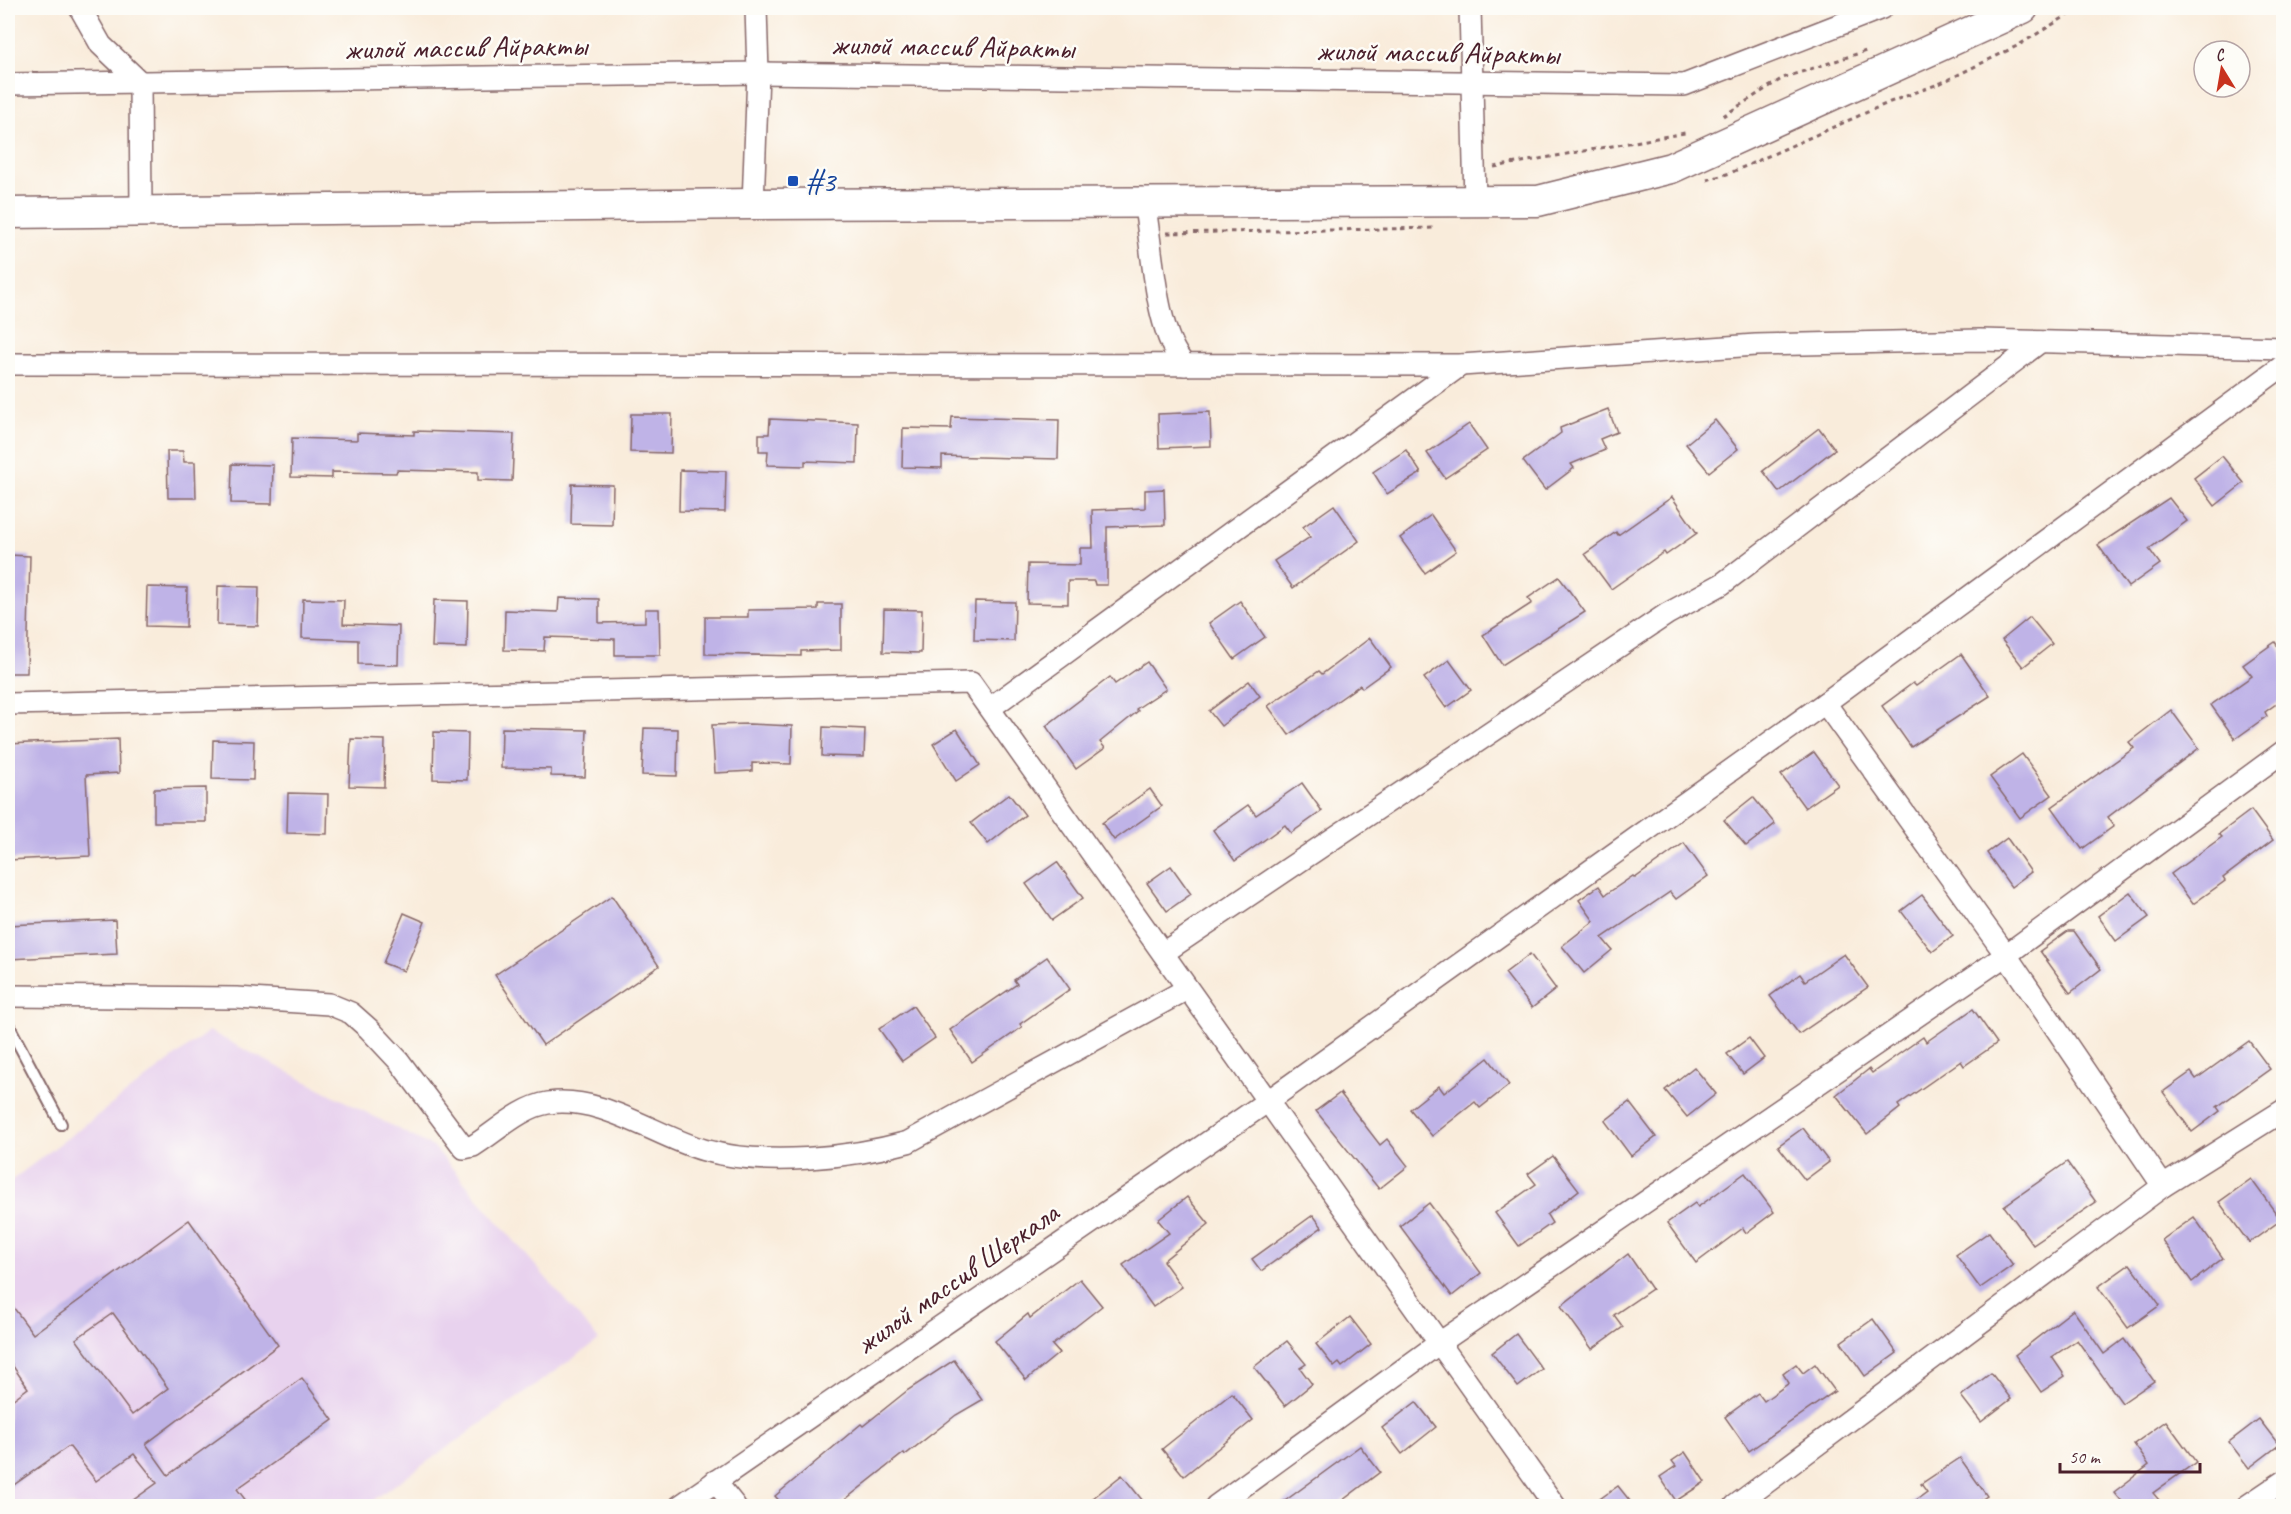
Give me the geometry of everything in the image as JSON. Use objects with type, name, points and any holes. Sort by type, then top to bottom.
[{"type":"main road","points":[[8,213],[753,204],[1538,201],[1671,168],[2023,8]]},
{"type":"street","points":[[80,8],[101,45],[140,82],[141,211]]},
{"type":"street","points":[[753,204],[758,73],[756,8]]},
{"type":"street","points":[[1470,8],[1475,201]]},
{"type":"street","name":"жилой массив Айракты","points":[[8,84],[758,73],[1684,85],[1882,8]]},
{"type":"street","points":[[1144,202],[1163,324],[1174,353],[1185,364]]},
{"type":"street","points":[[8,364],[1461,365],[1756,345],[1980,340],[2283,348]]},
{"type":"street","points":[[1163,953],[1667,614],[1722,584],[2040,342]]},
{"type":"street","points":[[990,708],[1461,365]]},
{"type":"street","name":"жилой массив Шеркала","points":[[680,1506],[1268,1101],[1825,702],[2283,365]]},
{"type":"street","points":[[8,704],[971,683],[1555,1506]]},
{"type":"street","points":[[1825,702],[2006,955],[2163,1186]]},
{"type":"street","points":[[1216,1506],[1438,1344],[2006,955],[2283,751]]},
{"type":"street","points":[[8,996],[237,998],[329,1004],[351,1013],[399,1061],[464,1148],[473,1146],[526,1111],[548,1103],[584,1106],[618,1114],[704,1150],[757,1160],[867,1153],[908,1142],[1187,989]]},
{"type":"street","points":[[1735,1506],[2163,1186],[2283,1110]]},
{"type":"street","points":[[716,1481],[735,1506]]},
{"type":"street","points":[[2247,1506],[2283,1481]]},
{"type":"lane","points":[[8,1024],[61,1124]]},
{"type":"path","points":[[1717,120],[1783,78],[1878,46]]},
{"type":"path","points":[[1474,171],[1688,133]]},
{"type":"shaded area","points":[[209,1031],[435,1148],[599,1340],[365,1506],[8,1506],[8,1183]]},
{"type":"building","points":[[1608,409],[1617,432],[1600,439],[1605,450],[1571,464],[1574,468],[1545,490],[1523,461],[1561,433],[1560,428]]},
{"type":"building","points":[[1210,412],[1211,446],[1159,448],[1158,414]]},
{"type":"building","points":[[631,414],[672,414],[671,453],[630,452]]},
{"type":"building","points":[[952,417],[1059,420],[1058,459],[942,456],[942,468],[902,467],[903,428],[951,429]]},
{"type":"building","points":[[770,419],[858,423],[857,463],[805,461],[805,466],[767,465],[768,451],[759,451],[759,434],[769,434]]},
{"type":"building","points":[[1715,420],[1738,449],[1709,472],[1686,444]]},
{"type":"building","points":[[1469,424],[1487,450],[1445,478],[1427,453]]},
{"type":"building","points":[[1819,428],[1835,449],[1779,492],[1763,471]]},
{"type":"building","points":[[414,431],[514,434],[512,481],[478,480],[478,472],[397,470],[396,473],[332,472],[332,478],[291,477],[292,438],[357,440],[357,433],[414,435]]},
{"type":"building","points":[[1406,450],[1421,473],[1387,494],[1373,472]]},
{"type":"building","points":[[167,451],[183,451],[184,462],[195,462],[196,498],[168,498]]},
{"type":"building","points":[[2222,456],[2244,483],[2215,506],[2194,478]]},
{"type":"building","points":[[232,464],[273,465],[272,504],[231,503]]},
{"type":"building","points":[[680,470],[726,471],[725,512],[679,511]]},
{"type":"building","points":[[572,484],[613,485],[612,525],[571,524]]},
{"type":"building","points":[[1164,489],[1165,525],[1107,527],[1107,585],[1095,585],[1094,581],[1068,581],[1068,604],[1027,603],[1028,564],[1080,565],[1080,548],[1093,548],[1092,510],[1145,508],[1145,490]]},
{"type":"building","points":[[1672,497],[1697,533],[1666,555],[1664,552],[1611,589],[1585,554],[1616,532],[1618,535]]},
{"type":"building","points":[[2169,498],[2187,521],[2149,549],[2160,564],[2128,587],[2098,545]]},
{"type":"building","points":[[1334,505],[1359,541],[1293,588],[1274,561],[1310,537],[1303,527]]},
{"type":"building","points":[[1431,515],[1456,551],[1425,573],[1400,538]]},
{"type":"building","points":[[8,555],[30,556],[27,673],[8,673]]},
{"type":"building","points":[[1559,577],[1585,612],[1502,665],[1483,635],[1532,603],[1528,598]]},
{"type":"building","points":[[218,586],[259,587],[258,626],[217,625]]},
{"type":"building","points":[[147,587],[187,588],[186,627],[146,626]]},
{"type":"building","points":[[559,598],[599,599],[599,623],[645,622],[645,609],[659,609],[660,655],[615,655],[615,639],[545,637],[544,651],[504,650],[505,610],[558,612]]},
{"type":"building","points":[[303,599],[344,600],[343,624],[399,626],[398,665],[358,664],[358,640],[302,638]]},
{"type":"building","points":[[434,600],[468,601],[467,648],[432,647]]},
{"type":"building","points":[[975,601],[1015,602],[1014,641],[974,640]]},
{"type":"building","points":[[1240,601],[1265,637],[1234,659],[1209,623]]},
{"type":"building","points":[[818,604],[841,604],[841,650],[801,651],[801,656],[705,654],[705,617],[748,617],[748,610],[818,609]]},
{"type":"building","points":[[884,609],[922,610],[921,653],[883,652]]},
{"type":"building","points":[[2030,617],[2052,644],[2023,667],[2002,640]]},
{"type":"building","points":[[1370,638],[1391,667],[1362,688],[1360,685],[1289,735],[1268,706],[1319,671],[1322,674]]},
{"type":"building","points":[[2275,642],[2283,654],[2283,699],[2265,712],[2267,716],[2235,739],[2211,705],[2252,676],[2243,665]]},
{"type":"building","points":[[1961,654],[1990,696],[1911,747],[1882,706],[1913,683],[1916,686]]},
{"type":"building","points":[[1449,660],[1471,690],[1446,708],[1424,678]]},
{"type":"building","points":[[1147,662],[1166,689],[1136,709],[1138,711],[1100,742],[1105,748],[1076,769],[1046,726],[1110,677],[1115,684]]},
{"type":"building","points":[[1249,681],[1260,696],[1221,726],[1209,711]]},
{"type":"building","points":[[2171,710],[2199,748],[2108,817],[2114,826],[2082,849],[2052,807],[2134,748],[2129,742]]},
{"type":"building","points":[[712,725],[792,726],[791,764],[752,763],[752,771],[715,773]]},
{"type":"building","points":[[823,727],[865,729],[864,757],[822,756]]},
{"type":"building","points":[[502,728],[587,730],[585,777],[551,776],[551,769],[501,768]]},
{"type":"building","points":[[644,728],[678,729],[677,776],[642,775]]},
{"type":"building","points":[[957,729],[980,765],[956,781],[933,744]]},
{"type":"building","points":[[434,732],[468,733],[467,780],[433,779]]},
{"type":"building","points":[[118,739],[119,773],[86,775],[90,856],[8,860],[8,744]]},
{"type":"building","points":[[351,739],[385,740],[384,787],[349,786]]},
{"type":"building","points":[[213,740],[254,741],[253,780],[212,779]]},
{"type":"building","points":[[1814,752],[1838,785],[1805,808],[1781,775]]},
{"type":"building","points":[[2022,754],[2052,795],[2020,818],[1990,777]]},
{"type":"building","points":[[1302,783],[1322,811],[1291,833],[1285,825],[1235,861],[1213,830],[1248,805],[1256,815]]},
{"type":"building","points":[[206,788],[206,822],[154,822],[154,789]]},
{"type":"building","points":[[1150,789],[1162,806],[1114,840],[1102,823]]},
{"type":"building","points":[[288,793],[328,794],[327,834],[287,833]]},
{"type":"building","points":[[1009,794],[1025,815],[988,844],[971,823]]},
{"type":"building","points":[[1753,797],[1775,824],[1746,846],[1724,820]]},
{"type":"building","points":[[2251,810],[2273,840],[2223,878],[2225,881],[2193,904],[2171,874],[2222,837],[2219,834]]},
{"type":"building","points":[[2007,838],[2031,872],[2011,887],[1987,853]]},
{"type":"building","points":[[1684,843],[1708,876],[1676,899],[1670,892],[1602,938],[1612,950],[1584,973],[1562,946],[1594,921],[1579,900],[1599,886],[1605,895],[1633,876],[1635,878]]},
{"type":"building","points":[[1057,862],[1083,898],[1052,920],[1026,884]]},
{"type":"building","points":[[1171,866],[1191,894],[1167,911],[1147,883]]},
{"type":"building","points":[[2130,892],[2149,917],[2116,941],[2098,916]]},
{"type":"building","points":[[1922,895],[1953,936],[1932,952],[1901,911]]},
{"type":"building","points":[[612,896],[659,966],[543,1045],[495,975]]},
{"type":"building","points":[[404,913],[425,922],[404,971],[383,963]]},
{"type":"building","points":[[115,920],[117,954],[8,959],[8,925]]},
{"type":"building","points":[[2068,931],[2074,931],[2101,969],[2070,993],[2040,951]]},
{"type":"building","points":[[1530,954],[1556,989],[1532,1008],[1505,973]]},
{"type":"building","points":[[1844,954],[1868,987],[1799,1034],[1770,996],[1800,974],[1805,981]]},
{"type":"building","points":[[1047,957],[1070,989],[1020,1024],[1022,1027],[972,1062],[950,1030],[1017,984],[1014,980]]},
{"type":"building","points":[[913,1006],[935,1038],[902,1061],[879,1029]]},
{"type":"building","points":[[1973,1009],[1997,1043],[1964,1066],[1961,1061],[1898,1105],[1900,1108],[1867,1134],[1836,1095],[1869,1069],[1872,1073],[1923,1037],[1926,1042]]},
{"type":"building","points":[[1749,1038],[1764,1058],[1743,1074],[1727,1054]]},
{"type":"building","points":[[2249,1041],[2270,1069],[2217,1107],[2220,1111],[2192,1132],[2163,1092],[2191,1072],[2196,1079]]},
{"type":"building","points":[[1488,1058],[1509,1085],[1480,1108],[1475,1102],[1432,1136],[1410,1109],[1439,1086],[1444,1093]]},
{"type":"building","points":[[1694,1067],[1716,1094],[1687,1117],[1665,1090]]},
{"type":"building","points":[[1340,1093],[1380,1145],[1387,1139],[1408,1166],[1379,1189],[1316,1111]]},
{"type":"building","points":[[1629,1102],[1656,1137],[1631,1156],[1605,1121]]},
{"type":"building","points":[[1803,1128],[1829,1162],[1805,1180],[1778,1146]]},
{"type":"building","points":[[1553,1156],[1579,1190],[1547,1215],[1552,1223],[1519,1246],[1495,1213],[1536,1184],[1528,1174]]},
{"type":"building","points":[[2067,1162],[2096,1202],[2033,1245],[2004,1206]]},
{"type":"building","points":[[1745,1173],[1774,1212],[1746,1233],[1743,1228],[1696,1263],[1667,1223],[1695,1203],[1698,1207]]},
{"type":"building","points":[[2251,1179],[2281,1220],[2249,1243],[2219,1202]]},
{"type":"building","points":[[1187,1197],[1209,1224],[1163,1261],[1182,1287],[1153,1307],[1123,1265],[1169,1233],[1158,1220]]},
{"type":"building","points":[[1429,1203],[1481,1273],[1452,1296],[1400,1226]]},
{"type":"building","points":[[1313,1215],[1322,1227],[1261,1271],[1252,1259]]},
{"type":"building","points":[[2194,1217],[2223,1258],[2192,1282],[2162,1240]]},
{"type":"building","points":[[189,1220],[278,1345],[146,1444],[168,1475],[302,1378],[333,1420],[237,1489],[250,1506],[125,1506],[157,1483],[134,1454],[96,1481],[69,1446],[8,1489],[8,1403],[28,1388],[8,1359],[8,1300],[33,1334]],"holes":[[[113,1313],[168,1388],[132,1415],[76,1339]]]},
{"type":"building","points":[[1989,1232],[2013,1265],[1980,1288],[1956,1255]]},
{"type":"building","points":[[1628,1254],[1652,1289],[1614,1315],[1623,1327],[1592,1349],[1561,1306]]},
{"type":"building","points":[[2130,1264],[2160,1305],[2128,1328],[2098,1287]]},
{"type":"building","points":[[1080,1279],[1102,1306],[1052,1345],[1059,1353],[1026,1380],[995,1341],[1028,1314],[1030,1318]]},
{"type":"building","points":[[2073,1310],[2104,1354],[2124,1339],[2154,1381],[2122,1403],[2077,1340],[2052,1357],[2065,1376],[2041,1392],[2015,1355]]},
{"type":"building","points":[[1350,1317],[1371,1344],[1342,1367],[1339,1363],[1334,1367],[1316,1344]]},
{"type":"building","points":[[1873,1319],[1897,1353],[1865,1376],[1841,1342]]},
{"type":"building","points":[[1516,1334],[1542,1369],[1518,1387],[1492,1353]]},
{"type":"building","points":[[1287,1341],[1306,1364],[1300,1368],[1312,1384],[1285,1406],[1254,1367]]},
{"type":"building","points":[[954,1360],[982,1400],[956,1415],[905,1455],[904,1453],[837,1506],[784,1506],[775,1496],[861,1424],[863,1426],[908,1390]]},
{"type":"building","points":[[1796,1364],[1803,1373],[1815,1364],[1835,1391],[1749,1451],[1725,1417],[1758,1393],[1764,1401],[1789,1383],[1783,1374]]},
{"type":"building","points":[[1991,1373],[2011,1399],[1981,1422],[1961,1396]]},
{"type":"building","points":[[1232,1393],[1253,1420],[1184,1476],[1162,1449]]},
{"type":"building","points":[[1416,1402],[1436,1427],[1402,1454],[1382,1428]]},
{"type":"building","points":[[2259,1419],[2279,1445],[2249,1468],[2229,1442]]},
{"type":"building","points":[[2166,1421],[2196,1462],[2153,1493],[2164,1506],[2126,1506],[2114,1492],[2149,1465],[2134,1444]]},
{"type":"building","points":[[1360,1446],[1380,1472],[1335,1506],[1278,1506]]},
{"type":"building","points":[[1685,1452],[1705,1482],[1676,1501],[1660,1477],[1676,1466],[1672,1461]]},
{"type":"building","points":[[1960,1458],[1987,1496],[1972,1506],[1908,1506],[1927,1492],[1921,1484]]},
{"type":"building","points":[[1122,1475],[1147,1506],[1100,1506],[1093,1498]]},
{"type":"building","points":[[1618,1486],[1634,1506],[1590,1506]]},
{"type":"place","name":"#3","points":[[793,181]]}]
